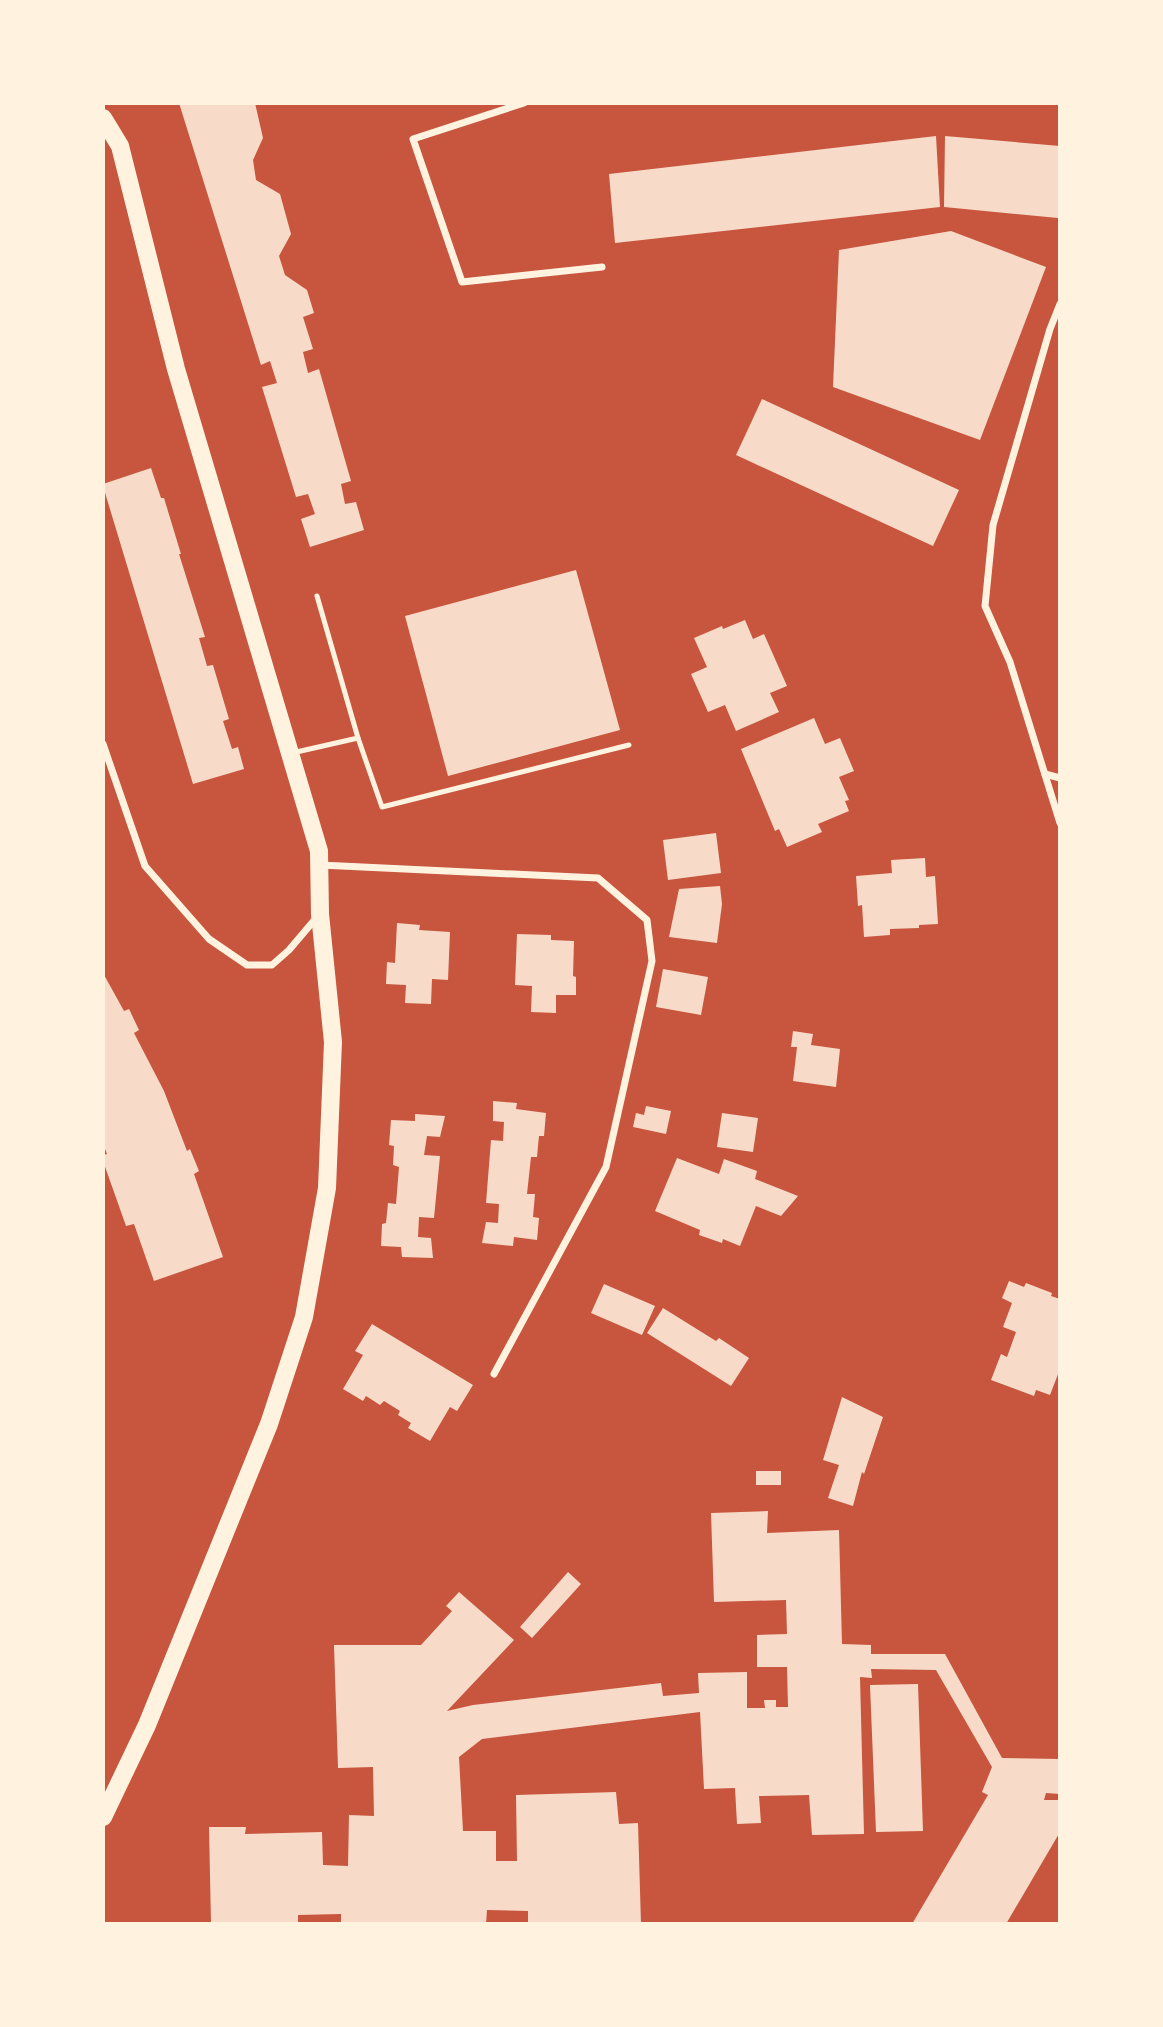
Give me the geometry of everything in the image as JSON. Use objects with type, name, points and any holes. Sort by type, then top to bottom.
[{"type":"main road","points":[[103,118],[120,146],[176,369],[319,851],[320,914],[332,1042],[327,1188],[304,1317],[269,1424],[147,1725],[103,1817]]},
{"type":"street","points":[[524,103],[413,139],[462,282],[602,267]]},
{"type":"street","points":[[1060,304],[1050,329],[993,525],[985,606],[1010,662],[1060,823]]},
{"type":"street","points":[[103,744],[145,866],[209,939],[247,965],[272,965],[320,914]]},
{"type":"street","points":[[1045,774],[1060,778]]},
{"type":"street","points":[[320,865],[598,878],[647,920],[652,961],[606,1167],[494,1374]]},
{"type":"lane","points":[[317,596],[358,738],[382,807],[629,744]]},
{"type":"lane","points":[[289,754],[358,738]]},
{"type":"building","points":[[179,103],[255,103],[263,138],[253,160],[256,180],[280,194],[291,234],[279,256],[285,275],[307,290],[314,313],[303,317],[313,349],[303,352],[308,373],[319,369],[351,481],[341,484],[345,504],[356,502],[364,530],[310,547],[301,519],[315,514],[308,494],[296,497],[262,387],[277,383],[270,361],[261,365]]},
{"type":"building","points":[[936,136],[940,207],[615,243],[609,174]]},
{"type":"building","points":[[945,136],[1060,146],[1058,218],[944,207]]},
{"type":"building","points":[[951,231],[1046,267],[980,440],[833,387],[839,250]]},
{"type":"building","points":[[762,399],[959,490],[933,546],[736,455]]},
{"type":"building","points":[[151,468],[161,498],[164,498],[205,637],[199,638],[207,666],[213,665],[229,719],[223,721],[232,749],[238,747],[244,769],[193,784],[103,486]]},
{"type":"building","points":[[576,570],[620,730],[448,776],[405,616]]},
{"type":"building","points":[[745,620],[753,639],[764,634],[787,686],[770,693],[779,712],[736,731],[725,705],[708,712],[691,674],[707,667],[694,638]]},
{"type":"building","points":[[814,718],[825,744],[840,738],[854,771],[839,777],[849,800],[845,801],[849,811],[818,824],[822,832],[787,847],[779,829],[775,831],[741,749]]},
{"type":"building","points":[[716,833],[721,873],[668,880],[663,840]]},
{"type":"building","points":[[925,858],[926,877],[935,876],[938,924],[890,929],[890,935],[864,937],[862,905],[858,906],[856,876],[892,873],[891,860]]},
{"type":"building","points":[[720,886],[722,904],[717,943],[669,937],[679,889]]},
{"type":"building","points":[[397,923],[420,925],[419,930],[450,932],[448,980],[432,979],[431,1004],[405,1003],[406,985],[386,984],[387,962],[395,963]]},
{"type":"building","points":[[517,934],[551,935],[551,940],[574,941],[573,976],[576,977],[576,995],[556,995],[556,1013],[531,1012],[532,986],[515,985]]},
{"type":"building","points":[[663,969],[708,977],[701,1015],[656,1007]]},
{"type":"building","points":[[103,973],[124,1011],[129,1009],[139,1030],[134,1033],[164,1091],[187,1151],[190,1149],[199,1171],[194,1174],[223,1257],[154,1281],[134,1224],[126,1226],[103,1161],[103,1155],[107,1154],[103,1144]]},
{"type":"building","points":[[793,1031],[813,1034],[811,1045],[840,1049],[836,1087],[793,1081],[797,1047],[791,1047]]},
{"type":"building","points":[[493,1101],[517,1103],[516,1109],[546,1113],[544,1136],[539,1136],[537,1157],[531,1157],[527,1194],[535,1194],[533,1217],[539,1218],[537,1240],[514,1237],[513,1246],[482,1243],[486,1222],[498,1223],[499,1204],[486,1203],[491,1140],[503,1141],[504,1122],[493,1121]]},
{"type":"building","points":[[646,1106],[671,1111],[666,1134],[633,1127],[636,1113],[644,1115]]},
{"type":"building","points":[[722,1113],[758,1118],[753,1152],[717,1147]]},
{"type":"building","points":[[415,1114],[445,1116],[440,1137],[427,1136],[424,1155],[440,1156],[434,1218],[419,1217],[418,1237],[431,1238],[433,1258],[402,1257],[401,1247],[381,1246],[382,1224],[386,1223],[388,1203],[396,1204],[399,1167],[393,1165],[394,1146],[389,1145],[391,1120],[415,1121]]},
{"type":"building","points":[[677,1158],[719,1174],[724,1159],[757,1171],[755,1179],[798,1196],[781,1216],[756,1206],[740,1246],[723,1239],[722,1243],[699,1235],[700,1230],[655,1211]]},
{"type":"building","points":[[1009,1281],[1024,1287],[1026,1283],[1060,1299],[1060,1369],[1050,1395],[1036,1390],[1034,1396],[991,1380],[1001,1354],[1007,1357],[1016,1332],[1003,1327],[1012,1303],[1002,1298]]},
{"type":"building","points":[[604,1284],[655,1306],[642,1335],[591,1313]]},
{"type":"building","points":[[663,1308],[716,1341],[719,1338],[749,1358],[731,1386],[647,1333]]},
{"type":"building","points":[[372,1324],[473,1385],[457,1411],[450,1407],[430,1441],[408,1428],[411,1423],[398,1415],[400,1411],[384,1401],[380,1405],[366,1396],[363,1401],[343,1389],[363,1355],[355,1351]]},
{"type":"building","points":[[842,1397],[883,1417],[864,1474],[862,1472],[853,1506],[828,1498],[839,1465],[823,1460]]},
{"type":"building","points":[[756,1471],[781,1471],[781,1485],[756,1485]]},
{"type":"building","points":[[768,1511],[767,1533],[839,1530],[842,1644],[871,1645],[871,1654],[945,1654],[1002,1758],[1060,1759],[1060,1794],[1046,1793],[1044,1800],[1060,1800],[1060,1832],[1006,1924],[912,1924],[988,1795],[982,1792],[992,1767],[936,1670],[871,1669],[872,1678],[860,1677],[864,1834],[812,1835],[809,1795],[759,1796],[761,1823],[737,1824],[735,1788],[704,1789],[700,1712],[482,1739],[459,1757],[463,1831],[496,1831],[496,1861],[517,1861],[516,1795],[616,1792],[619,1824],[638,1823],[641,1924],[528,1924],[528,1911],[487,1910],[486,1924],[341,1924],[341,1914],[298,1915],[298,1924],[211,1924],[209,1827],[246,1827],[245,1834],[322,1832],[323,1865],[348,1866],[349,1815],[374,1816],[373,1767],[338,1768],[334,1645],[421,1645],[452,1611],[446,1606],[459,1592],[514,1640],[447,1711],[473,1705],[661,1683],[663,1696],[699,1693],[698,1673],[747,1672],[747,1708],[765,1708],[764,1700],[776,1700],[776,1707],[788,1707],[787,1667],[757,1667],[757,1635],[787,1634],[786,1600],[714,1602],[711,1513]]},
{"type":"building","points":[[568,1572],[581,1584],[532,1638],[520,1627]]},
{"type":"building","points":[[918,1684],[923,1831],[876,1832],[870,1685]]}]
